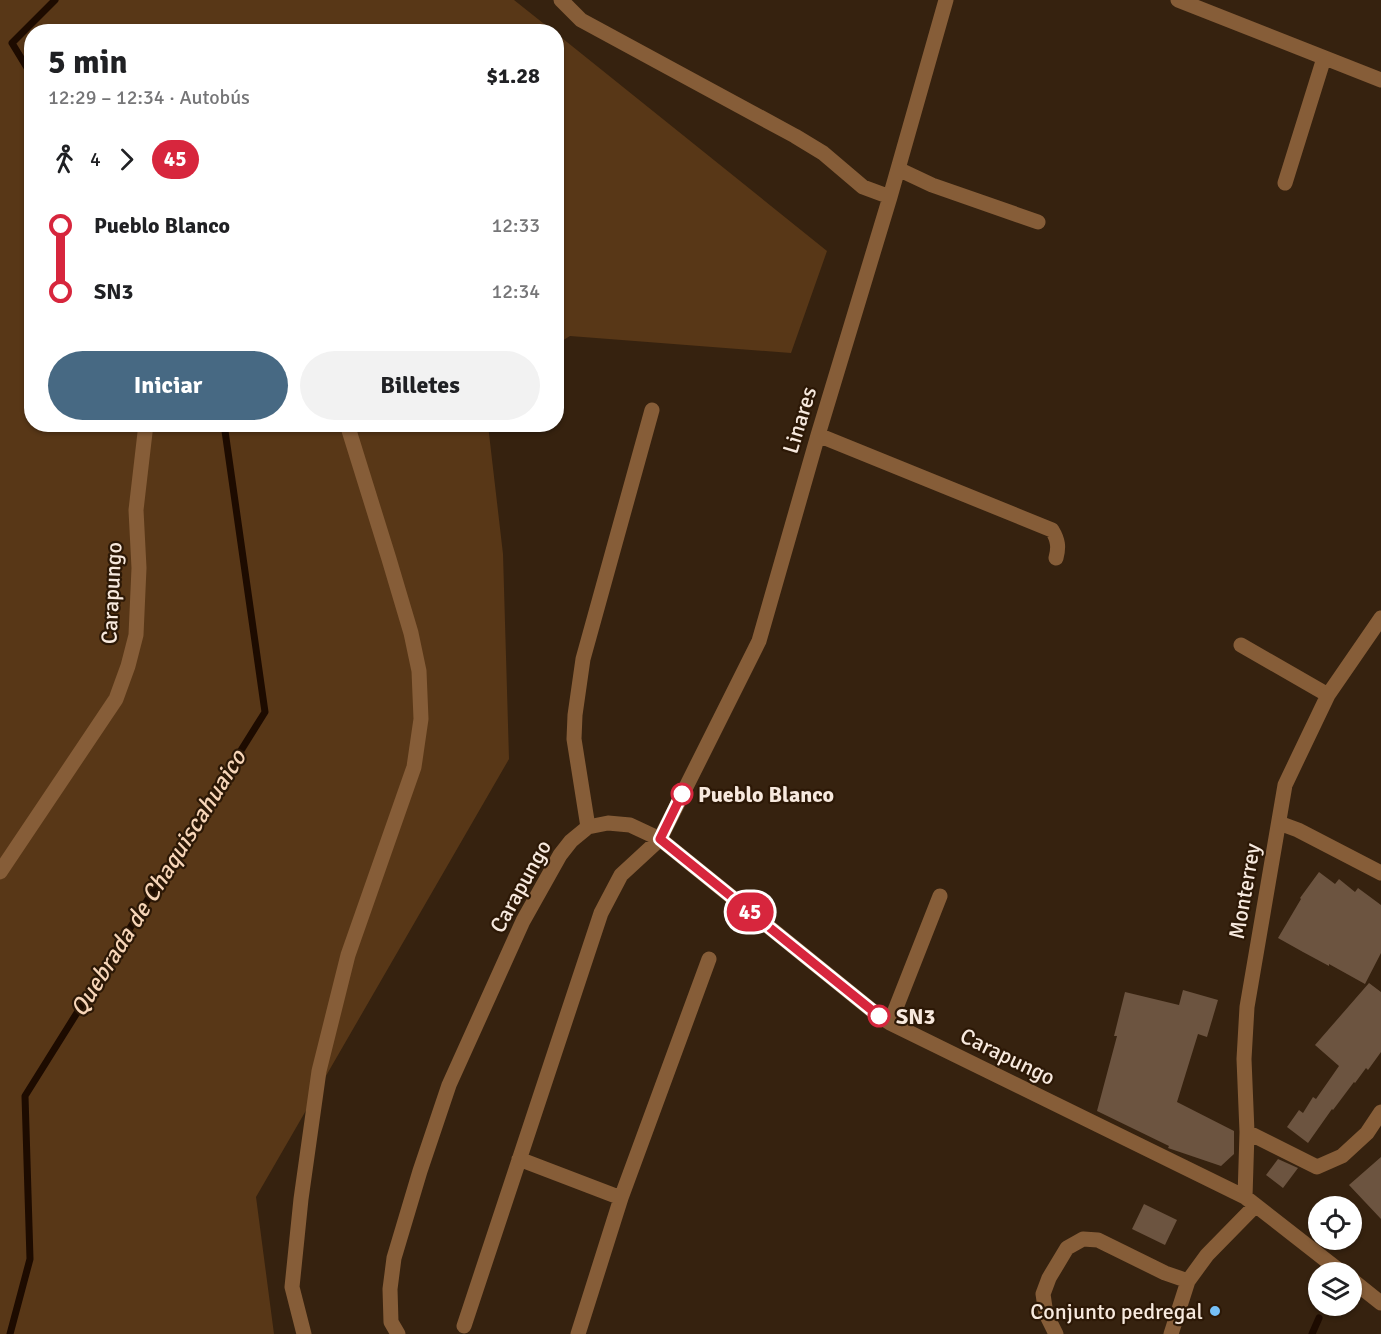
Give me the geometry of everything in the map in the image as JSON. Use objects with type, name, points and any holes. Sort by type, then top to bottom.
[{"type":"street","points":[[561,0],[582,20],[795,136],[823,153],[863,187],[890,197]]},
{"type":"street","name":"Linares","points":[[660,839],[759,641],[946,0]]},
{"type":"street","points":[[1178,0],[1381,80]]},
{"type":"street","points":[[1285,183],[1324,58]]},
{"type":"street","points":[[898,169],[932,185],[1038,222]]},
{"type":"street","points":[[588,827],[574,739],[583,659],[652,410]]},
{"type":"street","name":"Carapungo","points":[[0,872],[116,699],[128,666],[136,635],[139,568],[136,510],[145,432]]},
{"type":"street","points":[[304,1334],[292,1287],[319,1071],[348,954],[414,767],[422,719],[419,671],[411,633],[349,432]]},
{"type":"street","points":[[818,435],[1052,530],[1059,548],[1056,558]]},
{"type":"street","name":"Monterrey","points":[[1250,1201],[1244,1059],[1246,1007],[1285,785],[1328,695],[1381,618]]},
{"type":"street","points":[[1241,645],[1328,695]]},
{"type":"street","points":[[1279,823],[1298,830],[1381,873]]},
{"type":"street","name":"Carapungo","points":[[398,1334],[391,1322],[390,1289],[394,1258],[448,1085],[523,921],[560,855],[571,841],[588,827],[608,824],[630,825],[660,839],[890,1023],[1250,1201],[1328,1262]]},
{"type":"street","points":[[464,1326],[601,913],[621,875],[660,839]]},
{"type":"street","points":[[890,1023],[940,896]]},
{"type":"street","points":[[578,1334],[621,1198],[709,959]]},
{"type":"street","points":[[1247,1132],[1317,1167],[1342,1156],[1367,1133],[1381,1112]]},
{"type":"street","points":[[519,1160],[621,1198]]},
{"type":"street","points":[[1171,1334],[1188,1281],[1250,1201]]},
{"type":"street","points":[[1056,1334],[1046,1314],[1043,1294],[1049,1278],[1067,1248],[1083,1239],[1098,1240],[1165,1273],[1188,1281]]},
{"type":"street","points":[[1362,1288],[1381,1303]]},
{"type":"shaded area","points":[[0,0],[514,0],[544,24],[24,24],[24,432],[489,432],[503,554],[509,759],[256,1197],[274,1334],[0,1334]]},
{"type":"shaded area","points":[[564,40],[827,251],[791,353],[570,336],[564,340]]},
{"type":"building","points":[[1319,872],[1335,884],[1339,879],[1355,892],[1358,888],[1381,905],[1381,953],[1365,984],[1278,938],[1300,898]]},
{"type":"building","points":[[1369,983],[1381,992],[1381,1052],[1368,1070],[1366,1068],[1332,1109],[1308,1143],[1287,1127],[1299,1110],[1303,1113],[1313,1097],[1316,1099],[1339,1066],[1315,1045]]},
{"type":"building","points":[[1183,990],[1218,1000],[1207,1037],[1198,1034],[1177,1102],[1234,1131],[1234,1154],[1221,1166],[1168,1148],[1169,1146],[1097,1111],[1117,1036],[1114,1036],[1125,992],[1179,1005]]},
{"type":"building","points":[[1381,1157],[1381,1219],[1362,1196],[1349,1185]]},
{"type":"building","points":[[1278,1159],[1298,1168],[1283,1188],[1266,1175]]},
{"type":"building","points":[[1144,1204],[1177,1220],[1165,1245],[1132,1229]]},
{"type":"waterway","name":"Quebrada de Chaquiscahuaico","points":[[31,24],[55,0]]},
{"type":"waterway","name":"Quebrada de Chaquiscahuaico","points":[[24,31],[12,43],[24,63]]},
{"type":"waterway","name":"Quebrada de Chaquiscahuaico","points":[[10,1334],[30,1259],[25,1096],[265,712],[225,432]]},
{"type":"waterway","points":[[1312,1334],[1319,1318]]},
{"type":"bus line","name":"45","points":[[682,794],[660,839],[879,1016]]},
{"type":"place","name":"Pueblo Blanco","points":[[682,794]]},
{"type":"place","name":"SN3","points":[[879,1016]]},
{"type":"place","name":"Conjunto pedregal","points":[[1215,1311]]}]
